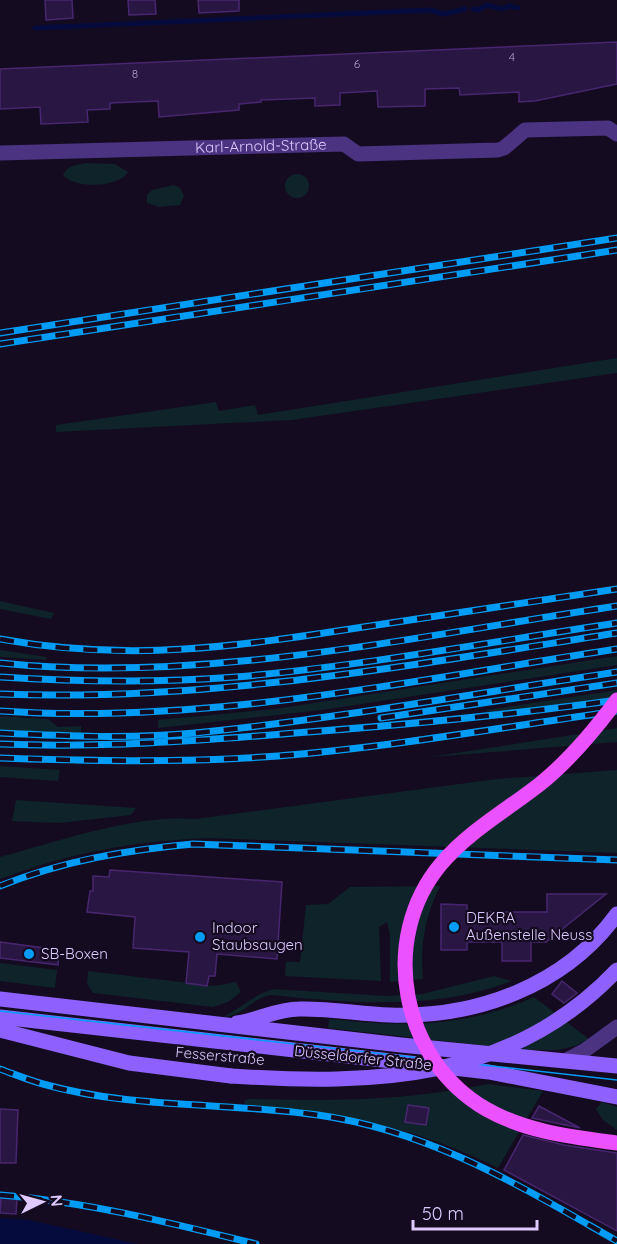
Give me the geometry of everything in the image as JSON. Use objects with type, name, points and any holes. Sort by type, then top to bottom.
[{"type":"main road","points":[[617,700],[582,745],[561,766],[476,830],[440,865],[424,889],[413,915],[404,964],[409,1006],[417,1031],[430,1055],[463,1092],[485,1108],[541,1131],[617,1143]]},
{"type":"main road","points":[[195,1022],[239,1023],[282,1010],[298,1009],[389,1015],[454,1011],[492,1002],[523,990],[577,956],[617,914]]},
{"type":"main road","name":"Fesserstraße","points":[[0,1030],[129,1063],[231,1076],[359,1079],[408,1075],[461,1065],[490,1056],[540,1033],[582,1004],[617,970]]},
{"type":"main road","name":"Düsseldorfer Straße","points":[[0,999],[503,1056],[617,1066]]},
{"type":"main road","name":"Düsseldorfer Straße","points":[[0,1017],[489,1072],[617,1097]]},
{"type":"street","name":"Karl-Arnold-Straße","points":[[0,153],[344,144],[358,154],[369,154],[498,150],[504,148],[525,130],[608,128],[617,134]]},
{"type":"street","points":[[567,1060],[584,1051],[617,1027]]},
{"type":"shaded area","points":[[87,163],[115,164],[128,172],[116,181],[96,185],[77,183],[63,175],[70,167]]},
{"type":"shaded area","points":[[297,174],[306,177],[309,186],[306,195],[297,198],[288,195],[285,186],[288,177]]},
{"type":"shaded area","points":[[174,185],[180,188],[184,196],[180,205],[159,207],[147,203],[147,195],[152,190]]},
{"type":"shaded area","points":[[617,358],[617,373],[292,420],[56,432],[56,425],[216,402],[219,411],[255,405],[258,415]]},
{"type":"shaded area","points":[[0,601],[54,613],[51,619],[0,609]]},
{"type":"shaded area","points":[[0,650],[47,657],[46,660],[0,657]]},
{"type":"shaded area","points":[[617,656],[617,665],[322,710],[158,728],[158,720],[275,709]]},
{"type":"shaded area","points":[[617,690],[617,696],[488,714],[487,710]]},
{"type":"shaded area","points":[[0,716],[48,719],[58,727],[81,726],[81,734],[0,730]]},
{"type":"shaded area","points":[[617,728],[617,742],[431,757]]},
{"type":"shaded area","points":[[0,766],[60,770],[58,781],[0,777]]},
{"type":"shaded area","points":[[617,770],[617,853],[208,838],[153,842],[102,850],[52,862],[0,879],[0,857],[123,825],[172,819],[195,819],[497,779]]},
{"type":"shaded area","points":[[16,800],[136,808],[131,815],[59,823],[12,821]]},
{"type":"shaded area","points":[[440,886],[425,931],[422,954],[423,979],[390,982],[390,935],[387,922],[379,927],[381,981],[285,976],[286,962],[300,962],[306,905],[328,904],[350,887]]},
{"type":"shaded area","points":[[0,963],[57,970],[55,988],[0,981]]},
{"type":"shaded area","points":[[88,971],[214,986],[236,982],[241,992],[228,1002],[213,1007],[93,993],[87,984]]},
{"type":"shaded area","points":[[494,976],[512,981],[482,991],[422,1001],[362,1002],[270,995],[236,1014],[224,1017],[260,994],[273,989],[386,996],[422,994]]},
{"type":"shaded area","points":[[534,997],[589,1039],[575,1046],[558,1050],[524,1050],[328,1028],[329,1019],[408,1024],[458,1020],[483,1015]]},
{"type":"shaded area","points":[[488,1084],[543,1091],[498,1168],[434,1141],[374,1123],[312,1113],[244,1106],[245,1100],[249,1099],[369,1099],[428,1094]]},
{"type":"shaded area","points":[[602,1102],[617,1107],[617,1130],[603,1120],[596,1109]]},
{"type":"shaded area","points":[[0,1218],[29,1220],[138,1244],[0,1244]]},
{"type":"building","points":[[45,0],[72,0],[73,18],[46,20]]},
{"type":"building","points":[[128,0],[155,0],[156,14],[129,15]]},
{"type":"building","points":[[198,0],[239,0],[239,11],[199,13]]},
{"type":"building","points":[[617,42],[617,84],[535,101],[519,102],[519,92],[460,95],[459,88],[425,89],[425,106],[378,107],[377,91],[340,93],[340,105],[315,106],[315,98],[261,100],[261,102],[239,104],[239,110],[159,117],[158,101],[110,103],[110,109],[87,110],[88,122],[41,124],[40,107],[0,109],[0,69]]},
{"type":"building","points":[[110,870],[282,882],[277,959],[217,954],[215,976],[209,976],[207,986],[186,983],[189,952],[133,948],[135,917],[87,912],[90,891],[93,891],[93,876],[109,877]]},
{"type":"building","points":[[547,894],[606,894],[546,942],[531,942],[531,961],[502,961],[502,942],[467,942],[467,950],[441,950],[441,904],[467,905],[467,912],[547,912]]},
{"type":"building","name":"SB-Boxen","points":[[0,942],[59,950],[58,965],[0,958]]},
{"type":"building","points":[[562,981],[577,993],[564,1003],[552,994]]},
{"type":"building","points":[[408,1105],[429,1108],[426,1125],[405,1122]]},
{"type":"building","points":[[539,1106],[580,1128],[532,1118]]},
{"type":"building","points":[[0,1109],[18,1110],[16,1163],[0,1163]]},
{"type":"building","points":[[523,1135],[564,1145],[617,1153],[617,1231],[504,1170]]},
{"type":"building","points":[[1,1197],[17,1198],[16,1214],[0,1213]]},
{"type":"waterway","points":[[473,9],[478,10],[487,5],[502,9],[509,6],[518,8]]},
{"type":"waterway","points":[[35,28],[430,10],[444,14],[465,9]]},
{"type":"tram line","points":[[0,1011],[617,1080]]},
{"type":"railway","points":[[0,333],[617,238]]},
{"type":"railway","points":[[0,344],[617,250]]},
{"type":"railway","points":[[0,639],[95,650],[186,649],[276,640],[617,589]]},
{"type":"railway","points":[[0,663],[77,668],[154,667],[232,662],[387,643],[617,606]]},
{"type":"railway","points":[[0,677],[118,681],[236,677],[379,660],[617,623]]},
{"type":"railway","points":[[0,694],[78,695],[233,687],[387,668],[617,633]]},
{"type":"railway","points":[[0,711],[78,714],[155,712],[232,706],[387,686],[617,649]]},
{"type":"railway","points":[[0,733],[73,736],[195,733],[354,713],[617,672]]},
{"type":"railway","points":[[381,718],[617,683]]},
{"type":"railway","points":[[0,744],[111,744],[221,739],[376,727],[617,700]]},
{"type":"railway","points":[[0,758],[139,761],[278,756],[406,742],[617,711]]},
{"type":"railway","points":[[0,886],[71,863],[193,844],[617,860]]},
{"type":"railway","points":[[0,1069],[43,1084],[110,1098],[318,1115],[399,1134],[474,1163],[617,1241]]},
{"type":"railway","points":[[0,1195],[97,1208],[256,1244]]},
{"type":"place","name":"DEKRA Außenstelle Neuss","points":[[454,927]]},
{"type":"place","name":"Indoor Staubsaugen","points":[[200,937]]},
{"type":"place","name":"SB-Boxen","points":[[29,954]]}]
